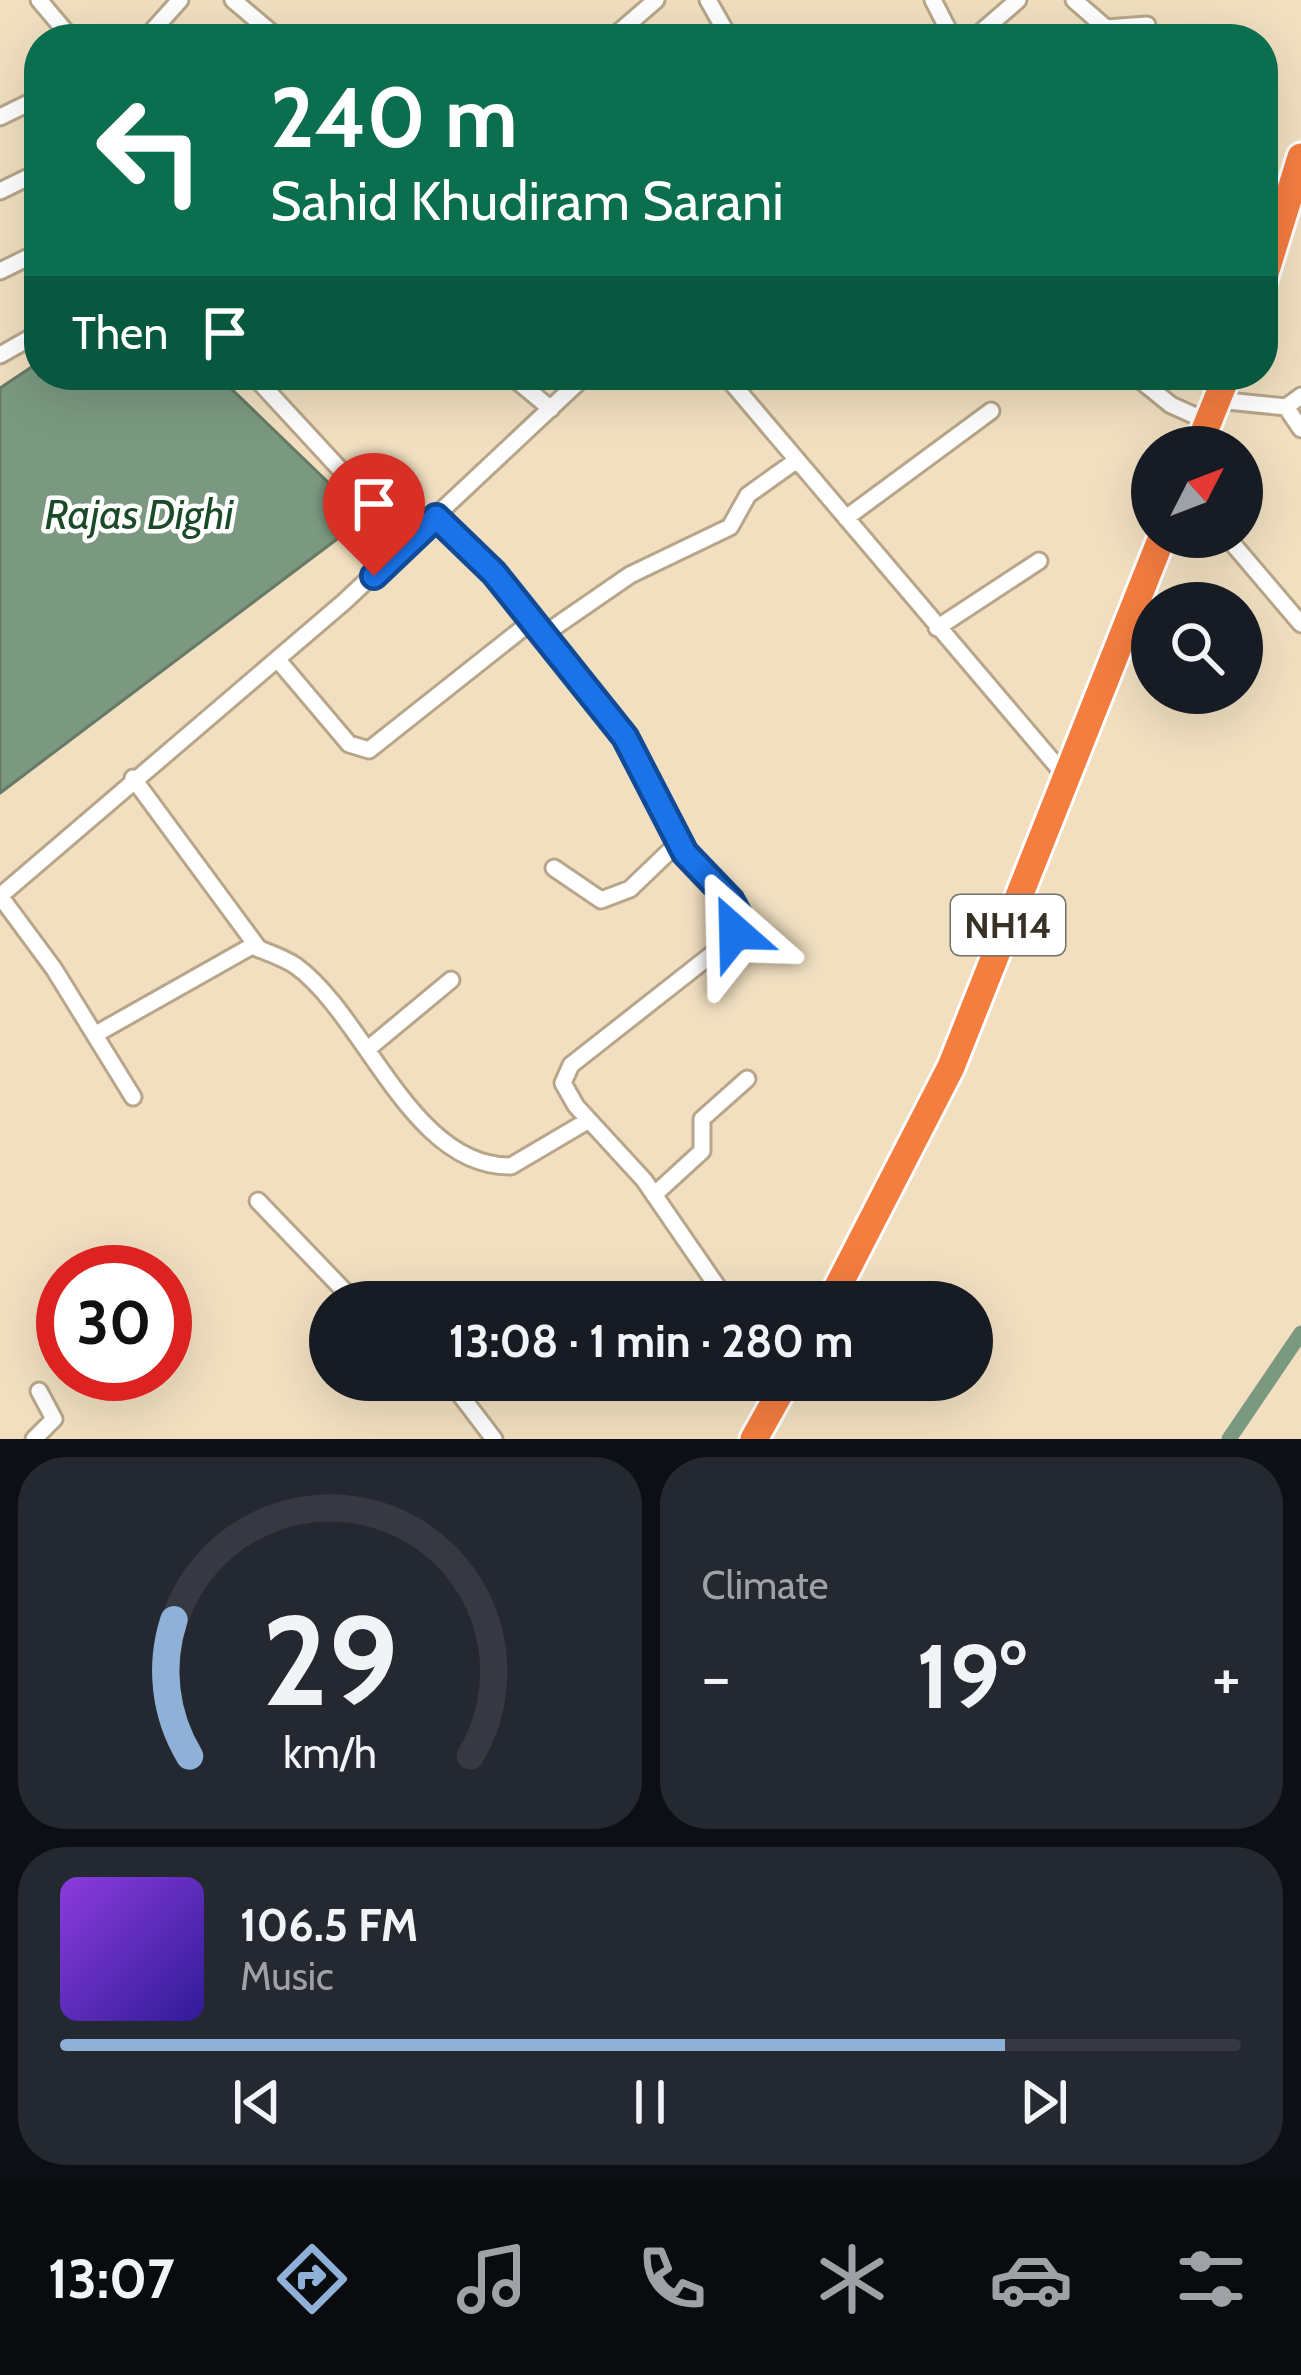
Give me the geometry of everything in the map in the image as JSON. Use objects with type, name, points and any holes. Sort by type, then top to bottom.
[{"type":"highway","points":[[1278,231],[1301,157]]},
{"type":"highway","name":"NH14","points":[[841,1281],[951,1067],[1154,558]]},
{"type":"highway","points":[[754,1439],[775,1401]]},
{"type":"street","points":[[39,0],[59,24]]},
{"type":"street","points":[[233,0],[262,24]]},
{"type":"street","points":[[628,24],[656,0]]},
{"type":"street","points":[[990,24],[1018,0]]},
{"type":"street","points":[[1074,0],[1101,24]]},
{"type":"street","points":[[158,24],[179,1]]},
{"type":"street","points":[[267,390],[374,505],[402,549]]},
{"type":"street","points":[[528,390],[551,409]]},
{"type":"street","points":[[133,1097],[96,1034],[0,896],[133,778],[278,660],[571,390]]},
{"type":"street","points":[[738,390],[1067,778]]},
{"type":"street","points":[[1152,390],[1171,405],[1213,411],[1286,407],[1301,396]]},
{"type":"street","points":[[1286,407],[1301,429]]},
{"type":"street","points":[[845,518],[991,411]]},
{"type":"street","points":[[278,660],[349,744],[369,750],[537,628],[630,575],[730,527],[748,495],[797,460]]},
{"type":"street","points":[[436,517],[537,628],[625,737],[692,863],[731,901],[739,923],[725,944],[564,1073],[566,1092],[654,1195],[713,1281]]},
{"type":"street","points":[[1245,558],[1301,624]]},
{"type":"street","points":[[937,628],[1039,561]]},
{"type":"street","points":[[133,778],[259,949]]},
{"type":"street","points":[[554,868],[601,900],[630,889],[680,841]]},
{"type":"street","points":[[96,1034],[252,946],[298,968],[369,1048],[423,1126],[486,1161],[502,1166],[526,1161],[589,1120]]},
{"type":"street","points":[[369,1048],[452,980]]},
{"type":"street","points":[[654,1195],[702,1151],[702,1119],[747,1079]]},
{"type":"street","points":[[258,1201],[335,1281]]},
{"type":"street","points":[[34,1439],[54,1419],[44,1401]]},
{"type":"street","points":[[465,1401],[494,1439]]},
{"type":"water","name":"Rajas Dighi","points":[[24,372],[24,390],[233,390],[365,518],[0,793],[0,388]]},
{"type":"waterway","points":[[1229,1439],[1301,1333]]},
{"type":"route","points":[[374,576],[436,517],[494,573],[625,737],[685,853],[731,901],[738,914],[735,932]]}]
